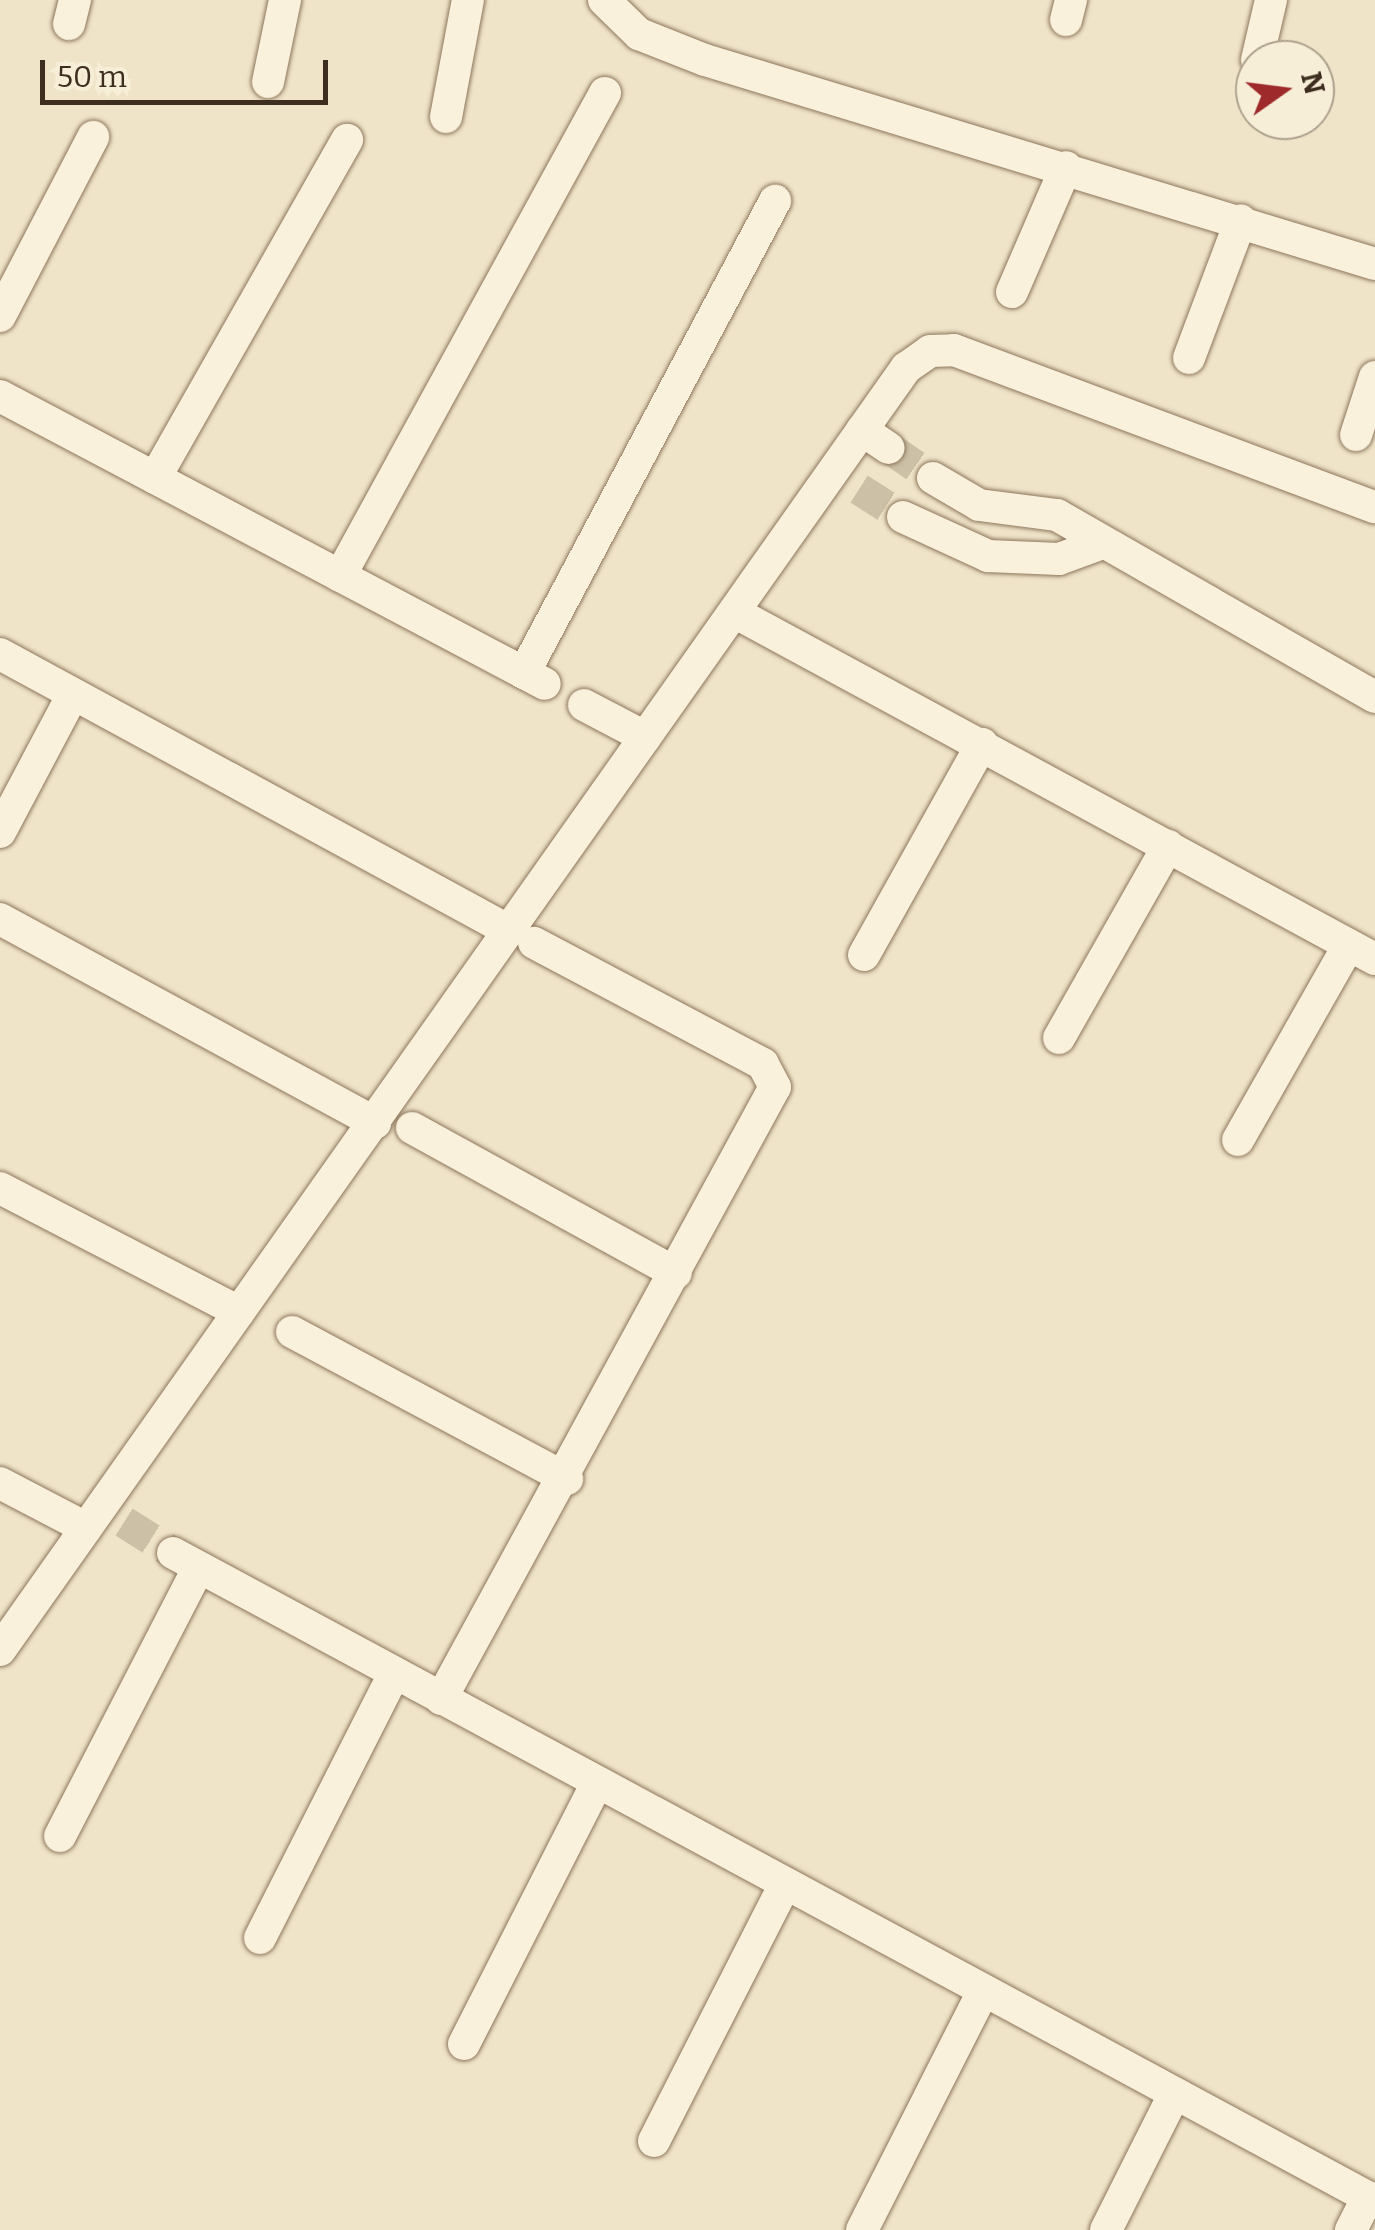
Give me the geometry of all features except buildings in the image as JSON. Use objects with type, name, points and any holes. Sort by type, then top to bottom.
[{"type":"street","points":[[268,82],[285,0]]},
{"type":"street","points":[[446,117],[468,0]]},
{"type":"street","points":[[604,0],[640,34],[706,60],[1241,220],[1375,264]]},
{"type":"street","points":[[1261,40],[1271,0]]},
{"type":"street","points":[[340,576],[605,93]]},
{"type":"street","points":[[0,316],[93,137]]},
{"type":"street","points":[[155,478],[347,140]]},
{"type":"street","points":[[1012,292],[1066,167]]},
{"type":"street","points":[[0,396],[535,679],[775,201]]},
{"type":"street","points":[[1189,358],[1241,220]]},
{"type":"street","points":[[0,1650],[103,1520],[239,1312],[375,1122],[521,937],[646,737],[734,612],[876,439],[906,368],[930,351],[954,350],[1375,506]]},
{"type":"street","points":[[1356,435],[1375,378]]},
{"type":"street","points":[[933,478],[980,505],[1056,515],[1097,545],[1375,697]]},
{"type":"street","points":[[903,517],[940,541],[988,556],[1059,559],[1097,545]]},
{"type":"street","points":[[734,612],[1362,952],[1238,1140]]},
{"type":"street","points":[[0,654],[763,1064],[773,1077],[774,1087],[567,1478],[441,1699]]},
{"type":"street","points":[[0,832],[73,694]]},
{"type":"street","points":[[584,704],[646,737]]},
{"type":"street","points":[[864,955],[982,744]]},
{"type":"street","points":[[1059,1038],[1168,846]]},
{"type":"street","points":[[0,919],[375,1122]]},
{"type":"street","points":[[412,1128],[676,1272]]},
{"type":"street","points":[[0,1188],[239,1312]]},
{"type":"street","points":[[292,1332],[567,1478]]},
{"type":"street","points":[[0,1483],[103,1520]]},
{"type":"street","points":[[60,1836],[186,1561],[1371,2199],[1351,2230]]},
{"type":"street","points":[[260,1938],[394,1674]]},
{"type":"street","points":[[464,2044],[597,1782]]},
{"type":"street","points":[[654,2141],[785,1884]]},
{"type":"street","points":[[862,2230],[984,1990]]},
{"type":"street","points":[[1106,2230],[1175,2094]]},
{"type":"tunnel","points":[[889,448],[933,478]]},
{"type":"tunnel","points":[[859,489],[903,517]]},
{"type":"tunnel","points":[[124,1522],[173,1553]]}]
